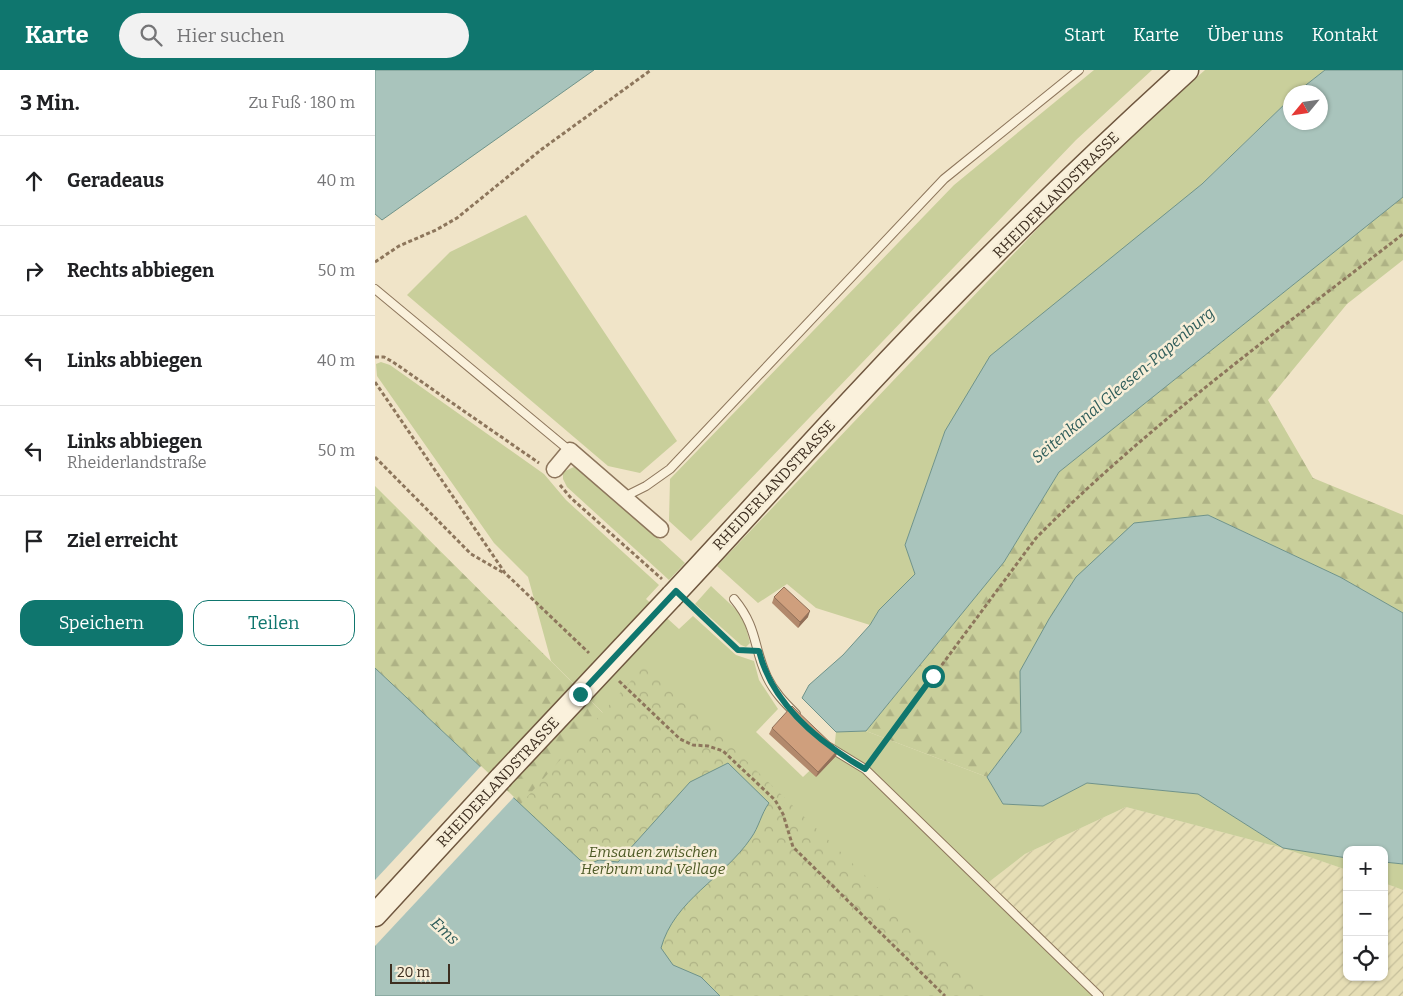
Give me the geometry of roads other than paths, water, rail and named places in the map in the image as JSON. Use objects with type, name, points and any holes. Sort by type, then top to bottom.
[{"type":"main road","name":"RHEIDERLANDSTRASSE","points":[[375,914],[670,589],[859,392],[1092,156],[1187,70]]},
{"type":"street","points":[[555,469],[570,451],[660,529]]},
{"type":"lane","points":[[624,497],[646,486],[670,469],[944,178],[1079,70]]},
{"type":"lane","points":[[375,289],[570,451]]},
{"type":"lane","points":[[734,599],[746,614],[773,689],[801,719]]},
{"type":"lane","points":[[821,738],[834,751],[865,769],[1099,996]]},
{"type":"water","points":[[375,70],[594,70],[382,220],[375,214]]},
{"type":"water","name":"Seitenkanal Gleesen-Papenburg","points":[[1325,70],[1403,70],[1403,197],[1059,472],[1004,562],[866,731],[836,732],[802,698],[809,685],[843,655],[870,625],[879,610],[915,574],[905,545],[945,431],[990,356],[1202,184],[1283,106],[1283,130],[1328,130],[1328,85],[1306,85]]},
{"type":"water","points":[[1208,515],[1340,577],[1403,613],[1403,864],[1388,862],[1388,846],[1343,846],[1343,857],[1283,848],[1198,794],[1087,783],[1043,806],[1003,804],[987,777],[1021,732],[1020,671],[1049,619],[1076,577],[1134,523]]},
{"type":"water","name":"Ems","points":[[375,668],[580,860],[589,864],[599,860],[618,862],[690,782],[728,763],[769,803],[751,838],[740,852],[677,916],[667,931],[661,948],[673,965],[701,977],[720,996],[375,996]]},
{"type":"park label","name":"Emsauen zwischen Herbrum und Vellage","points":[[653,860]]}]
